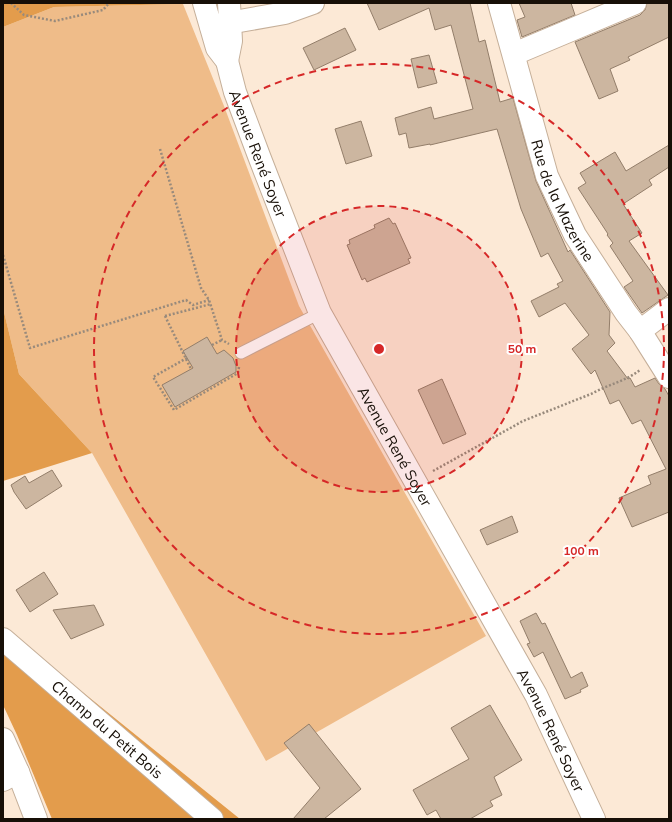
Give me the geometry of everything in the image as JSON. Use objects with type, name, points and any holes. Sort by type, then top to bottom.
[{"type":"street","name":"Avenue René Soyer","points":[[204,3],[223,17],[231,41],[227,61],[235,92],[320,313],[536,695],[594,819]]},
{"type":"street","points":[[223,17],[285,13],[313,3]]},
{"type":"street","name":"Rue de la Mazerine","points":[[499,3],[547,176],[575,235],[626,313],[640,331],[669,377]]},
{"type":"street","points":[[514,54],[635,3]]},
{"type":"street","points":[[640,331],[669,309]]},
{"type":"street","name":"Champ du Petit Bois","points":[[3,639],[212,819]]},
{"type":"street","points":[[3,739],[10,776],[36,819]]},
{"type":"lane","points":[[241,353],[320,313]]},
{"type":"path","points":[[12,3],[24,15],[55,21],[103,10],[109,3]]},
{"type":"path","points":[[160,149],[201,288],[211,304],[222,340],[241,353],[238,373],[174,410],[153,377],[186,359]]},
{"type":"path","points":[[3,255],[30,348],[186,300],[193,305],[209,300]]},
{"type":"path","points":[[190,369],[165,316],[211,304]]},
{"type":"path","points":[[212,345],[222,340]]},
{"type":"path","points":[[415,480],[523,421],[632,376],[657,358]]},
{"type":"shaded area","points":[[3,3],[183,4],[54,7],[3,27]]},
{"type":"shaded area","points":[[183,4],[224,106],[299,306],[486,636],[266,761],[92,453],[19,374],[3,308],[3,27],[54,7]]},
{"type":"shaded area","points":[[3,308],[19,374],[92,453],[3,481]]},
{"type":"shaded area","points":[[3,628],[240,819],[52,819],[3,705]]},
{"type":"building","points":[[367,3],[470,3],[479,42],[485,40],[500,102],[513,98],[536,181],[568,252],[570,250],[610,312],[609,335],[615,343],[607,351],[628,379],[630,378],[635,387],[655,378],[669,396],[669,512],[632,527],[619,498],[651,484],[648,476],[666,469],[641,420],[632,424],[619,400],[610,404],[595,370],[591,374],[572,349],[589,335],[565,303],[539,317],[531,301],[559,287],[557,284],[563,281],[548,253],[541,257],[521,209],[497,129],[430,145],[409,148],[406,133],[399,135],[395,118],[431,107],[434,119],[473,109],[451,25],[435,30],[429,8],[379,30]]},
{"type":"building","points":[[519,3],[571,3],[575,15],[522,37],[517,20],[525,17]]},
{"type":"building","points":[[647,3],[669,3],[669,37],[628,57],[630,60],[610,69],[618,91],[599,99],[575,42],[640,15],[645,10]]},
{"type":"building","points":[[345,28],[356,50],[314,70],[303,48]]},
{"type":"building","points":[[429,55],[437,83],[418,88],[411,59]]},
{"type":"building","points":[[361,121],[372,156],[346,164],[335,129]]},
{"type":"building","points":[[669,145],[669,167],[649,180],[652,185],[623,204],[642,233],[629,241],[668,295],[642,313],[624,287],[633,281],[610,246],[613,243],[607,235],[608,234],[578,188],[586,183],[580,173],[615,152],[626,171]]},
{"type":"building","points":[[389,218],[393,224],[395,223],[411,258],[408,259],[410,263],[367,282],[365,278],[362,280],[347,245],[350,244],[349,240],[375,228],[374,225]]},
{"type":"building","points":[[207,337],[217,354],[224,350],[233,358],[236,366],[236,372],[175,407],[162,385],[193,368],[183,351]]},
{"type":"building","points":[[442,379],[466,434],[443,444],[418,390]]},
{"type":"building","points":[[52,470],[62,486],[26,509],[11,485],[25,476],[29,483]]},
{"type":"building","points":[[512,516],[518,532],[487,545],[480,530]]},
{"type":"building","points":[[44,572],[58,594],[30,612],[16,590]]},
{"type":"building","points":[[94,605],[104,625],[71,639],[53,610]]},
{"type":"building","points":[[536,613],[542,624],[545,623],[571,678],[582,672],[588,686],[580,690],[581,692],[565,699],[543,652],[534,657],[527,644],[530,643],[520,621]]},
{"type":"building","points":[[490,705],[522,760],[494,777],[502,795],[490,801],[493,806],[470,819],[441,819],[436,810],[427,815],[413,790],[469,759],[451,728]]},
{"type":"building","points":[[309,724],[361,789],[324,819],[293,819],[320,788],[284,743]]}]
